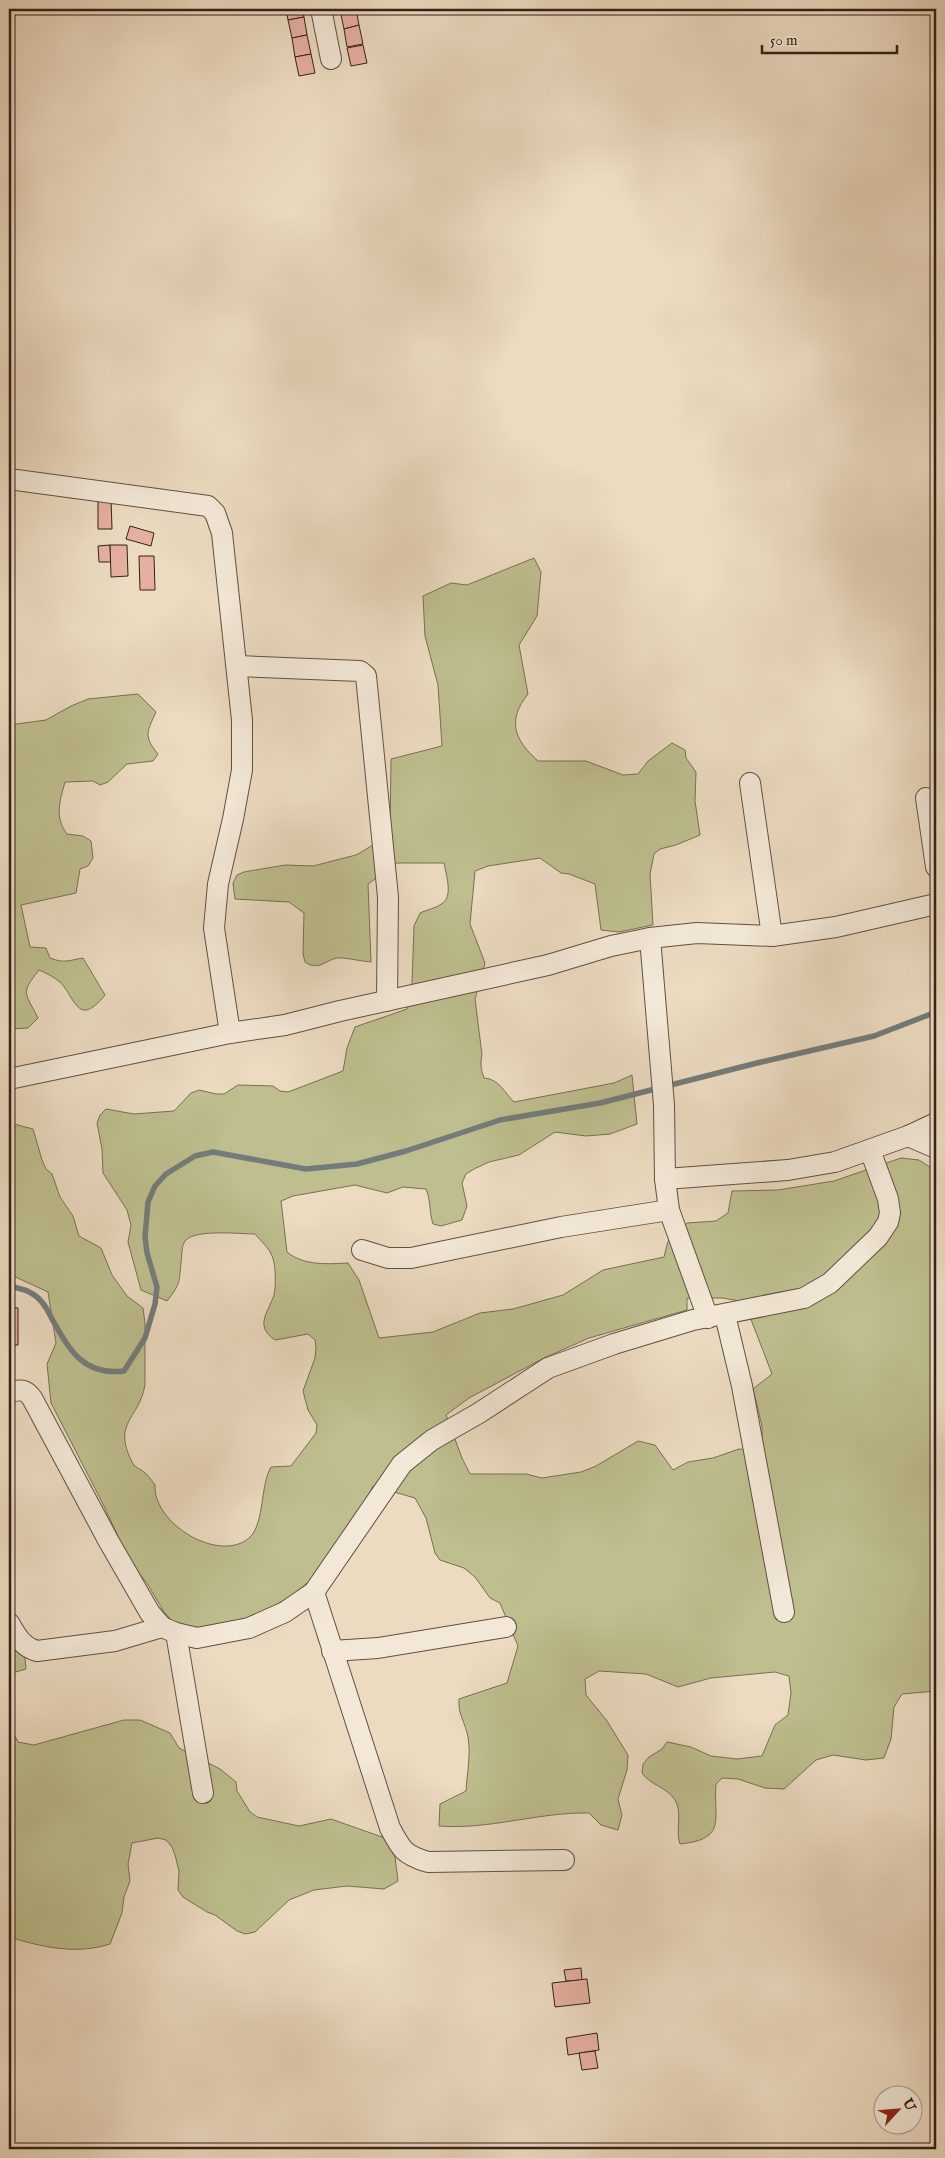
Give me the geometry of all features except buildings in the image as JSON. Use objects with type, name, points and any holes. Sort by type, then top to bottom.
[{"type":"street","points":[[321,9],[331,59]]},
{"type":"street","points":[[9,479],[212,508],[220,523],[242,720],[242,770],[218,884],[214,928],[230,1034]]},
{"type":"street","points":[[237,666],[360,671],[366,676],[388,897],[387,1000]]},
{"type":"street","points":[[750,783],[772,936]]},
{"type":"street","points":[[926,798],[936,867]]},
{"type":"street","points":[[9,1079],[230,1034],[285,1025],[548,964],[611,946],[650,938],[697,933],[772,936],[836,927],[936,904]]},
{"type":"street","points":[[650,938],[664,1105],[665,1179],[669,1210],[717,1316],[742,1386],[784,1612]]},
{"type":"street","points":[[665,1179],[788,1170],[835,1162],[908,1136],[936,1123]]},
{"type":"street","points":[[908,1136],[936,1148]]},
{"type":"street","points":[[9,1392],[21,1389],[28,1392],[32,1398],[108,1540],[150,1613],[169,1630],[197,1638],[249,1628],[284,1612],[314,1592],[402,1464],[432,1440],[479,1413],[548,1368],[653,1332],[717,1316],[804,1298],[830,1284],[878,1238],[888,1222],[890,1213],[888,1199],[870,1150]]},
{"type":"street","points":[[362,1250],[388,1258],[411,1258],[561,1227],[669,1210]]},
{"type":"street","points":[[314,1592],[390,1828],[399,1846],[411,1857],[428,1862],[564,1860]]},
{"type":"street","points":[[9,1623],[22,1644],[29,1649],[37,1651],[115,1641],[169,1630]]},
{"type":"street","points":[[332,1651],[378,1648],[506,1627]]},
{"type":"street","points":[[169,1630],[203,1793]]},
{"type":"green space","points":[[534,558],[541,572],[537,616],[519,645],[528,694],[517,712],[516,721],[516,729],[523,745],[538,761],[586,761],[623,775],[638,774],[648,761],[672,743],[685,750],[686,758],[696,772],[695,801],[700,835],[676,845],[660,849],[654,854],[650,874],[653,925],[619,932],[601,930],[595,884],[569,874],[561,873],[540,858],[488,866],[475,871],[470,924],[485,963],[475,999],[482,1055],[481,1067],[484,1078],[497,1083],[514,1102],[614,1083],[632,1075],[637,1124],[610,1134],[586,1136],[555,1132],[519,1155],[489,1162],[474,1169],[466,1174],[462,1183],[467,1206],[462,1220],[441,1226],[433,1224],[426,1189],[403,1187],[387,1193],[355,1185],[293,1196],[281,1201],[287,1252],[294,1257],[308,1262],[324,1264],[348,1263],[359,1280],[379,1338],[433,1332],[480,1313],[513,1309],[563,1295],[603,1270],[664,1257],[668,1241],[687,1223],[716,1221],[728,1213],[732,1191],[778,1190],[834,1181],[901,1158],[919,1160],[936,1171],[936,1691],[902,1694],[894,1707],[891,1739],[884,1758],[866,1760],[833,1755],[816,1760],[784,1789],[765,1788],[738,1779],[722,1778],[716,1784],[716,1817],[712,1832],[695,1841],[680,1844],[678,1833],[679,1816],[675,1800],[668,1792],[645,1777],[642,1773],[643,1764],[649,1757],[662,1749],[667,1742],[691,1747],[711,1756],[737,1759],[762,1756],[775,1725],[788,1715],[791,1693],[789,1676],[775,1672],[711,1678],[678,1687],[646,1674],[599,1671],[585,1679],[586,1695],[607,1721],[628,1755],[627,1770],[618,1799],[622,1815],[618,1830],[601,1825],[589,1813],[551,1815],[477,1826],[439,1826],[440,1804],[466,1791],[469,1744],[459,1699],[507,1683],[518,1646],[500,1603],[490,1598],[475,1577],[464,1568],[440,1560],[435,1553],[426,1518],[415,1498],[373,1486],[347,1539],[321,1570],[295,1594],[242,1624],[207,1634],[177,1626],[164,1612],[147,1583],[131,1564],[101,1500],[51,1403],[47,1364],[56,1343],[48,1292],[9,1274],[9,1124],[14,1124],[33,1129],[42,1160],[46,1169],[52,1174],[60,1197],[73,1216],[79,1236],[101,1248],[112,1275],[127,1296],[143,1308],[145,1323],[145,1385],[142,1397],[128,1422],[125,1439],[133,1464],[142,1470],[155,1485],[157,1499],[164,1512],[174,1524],[187,1534],[217,1545],[232,1546],[245,1541],[252,1535],[259,1518],[267,1475],[271,1467],[291,1466],[316,1433],[317,1425],[308,1410],[303,1391],[315,1358],[315,1340],[308,1334],[275,1340],[265,1330],[264,1319],[275,1291],[275,1270],[271,1253],[255,1234],[209,1233],[192,1237],[186,1240],[183,1245],[178,1284],[167,1301],[141,1290],[128,1242],[131,1225],[127,1210],[103,1173],[102,1149],[97,1123],[100,1115],[106,1109],[134,1114],[174,1111],[191,1093],[199,1090],[224,1094],[238,1085],[273,1086],[280,1091],[288,1092],[343,1071],[347,1048],[355,1027],[407,1009],[412,983],[414,926],[420,913],[443,903],[448,895],[444,863],[397,863],[368,884],[371,962],[337,958],[315,966],[305,962],[303,954],[304,913],[289,902],[235,899],[233,883],[237,875],[244,872],[285,865],[313,866],[356,855],[390,835],[391,759],[442,746],[438,685],[425,636],[423,596],[451,583],[467,585]],"holes":[[[687,1298],[722,1298],[740,1301],[752,1322],[772,1374],[753,1389],[762,1426],[762,1451],[739,1449],[713,1458],[688,1462],[673,1470],[655,1445],[638,1441],[596,1466],[581,1472],[542,1478],[526,1474],[470,1474],[446,1415],[469,1398],[544,1358],[589,1338],[687,1310]]]},
{"type":"green space","points":[[138,694],[156,712],[150,724],[148,738],[158,754],[153,761],[127,764],[108,782],[100,785],[93,781],[65,782],[59,808],[63,828],[67,834],[83,836],[91,841],[93,858],[88,866],[80,869],[76,893],[21,905],[30,947],[46,948],[50,958],[60,961],[83,958],[105,995],[96,1005],[83,1010],[78,1007],[60,982],[39,970],[29,984],[26,993],[38,1018],[28,1028],[9,1029],[9,725],[46,720],[88,699]]},
{"type":"green space","points":[[22,1627],[26,1669],[9,1674],[9,1629]]},
{"type":"green space","points":[[124,1720],[140,1720],[170,1733],[179,1748],[220,1769],[236,1782],[237,1791],[250,1812],[257,1817],[299,1826],[331,1819],[385,1838],[395,1857],[398,1881],[384,1889],[347,1886],[314,1890],[289,1900],[255,1932],[245,1934],[237,1931],[215,1915],[183,1897],[178,1890],[179,1871],[172,1847],[166,1840],[158,1838],[132,1843],[128,1864],[130,1881],[124,1897],[122,1913],[110,1944],[85,1949],[72,1949],[46,1947],[9,1937],[9,1724],[18,1742],[34,1745]]},
{"type":"waterway","points":[[9,1286],[26,1290],[35,1295],[46,1308],[72,1351],[88,1365],[110,1372],[124,1371],[145,1338],[155,1304],[157,1287],[147,1253],[145,1237],[148,1202],[155,1186],[166,1174],[195,1156],[213,1152],[306,1169],[357,1164],[406,1151],[500,1120],[600,1103],[757,1063],[874,1036],[936,1012]]}]
